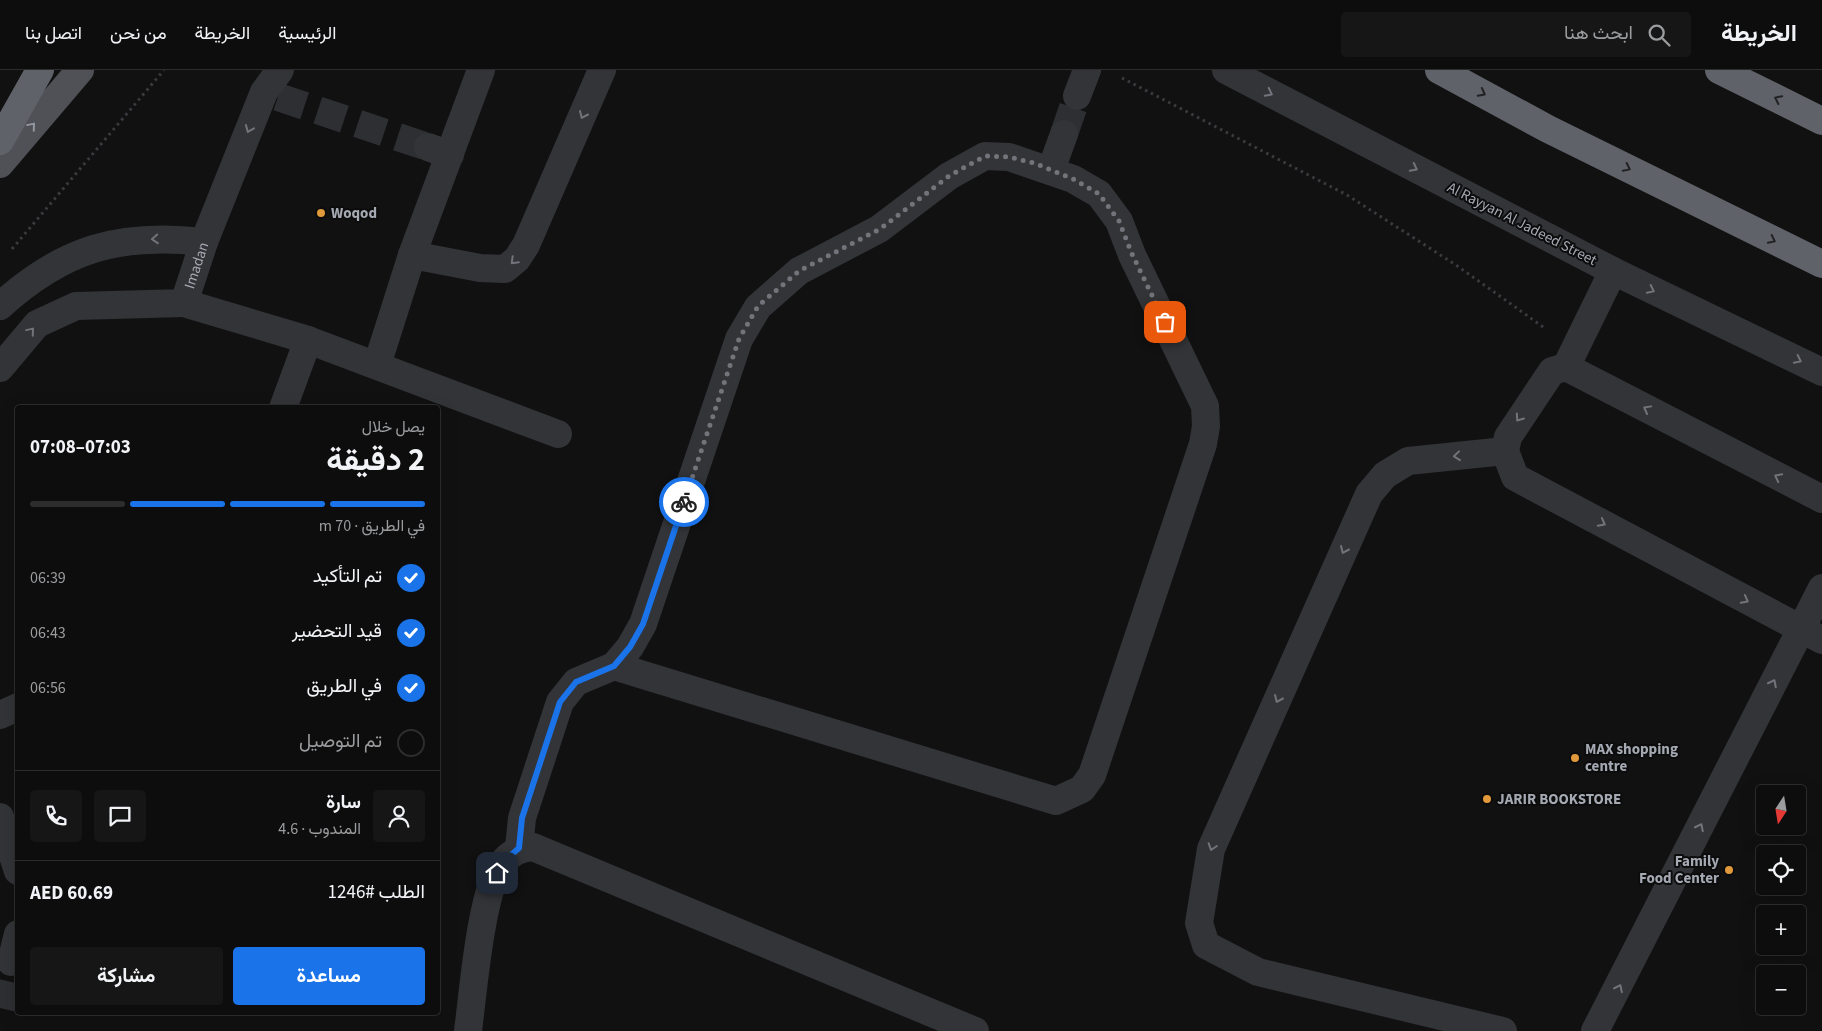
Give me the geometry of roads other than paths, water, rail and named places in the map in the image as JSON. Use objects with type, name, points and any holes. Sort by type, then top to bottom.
[{"type":"highway","points":[[0,141],[40,70]]},
{"type":"highway","points":[[1439,70],[1548,129],[1822,264]]},
{"type":"highway","points":[[1719,70],[1822,121]]},
{"type":"main road","points":[[0,164],[80,70]]},
{"type":"street","points":[[204,242],[280,70]]},
{"type":"street","points":[[377,366],[412,255],[439,151],[481,70]]},
{"type":"street","points":[[412,255],[480,268],[505,269],[517,260],[526,245],[602,70]]},
{"type":"street","points":[[1077,96],[1087,70]]},
{"type":"street","name":"Al Rayyan Al Jadeed Street","points":[[1226,70],[1613,271],[1822,372]]},
{"type":"street","points":[[1051,170],[1064,134]]},
{"type":"street","points":[[519,848],[522,818],[560,702],[576,682],[614,666],[630,647],[643,624],[739,339],[758,306],[799,271],[880,229],[949,176],[985,156],[1009,157],[1051,170],[1073,179],[1099,194],[1119,221],[1132,254],[1205,406],[1206,426],[1203,444],[1092,775],[1082,789],[1056,801],[614,666]]},
{"type":"street","name":"Imadan","points":[[0,306],[26,282],[58,263],[93,249],[129,240],[167,238],[204,242],[184,303],[76,306],[37,324],[0,368]]},
{"type":"street","points":[[1613,271],[1570,359],[1552,371],[1515,423],[1508,437],[1505,451],[1515,477],[1811,635]]},
{"type":"street","points":[[184,303],[308,340],[558,434]]},
{"type":"street","points":[[284,405],[308,340]]},
{"type":"street","points":[[1570,359],[1822,498]]},
{"type":"street","points":[[1503,1031],[1258,972],[1206,945],[1199,923],[1211,849],[1369,494],[1385,475],[1408,461],[1505,451]]},
{"type":"street","points":[[1595,1031],[1811,635],[1822,588]]},
{"type":"street","points":[[0,715],[15,708]]},
{"type":"street","points":[[0,817],[15,862]]},
{"type":"street","points":[[468,1031],[480,936],[491,884],[503,862],[519,848],[533,847],[975,1031]]},
{"type":"street","points":[[11,962],[15,946]]},
{"type":"tunnel","points":[[1064,134],[1077,96]]},
{"type":"tunnel","points":[[278,97],[428,147]]},
{"type":"tunnel","points":[[0,1008],[11,962]]},
{"type":"place","name":"Woqod","points":[[321,213]]},
{"type":"place","name":"MAX shopping centre","points":[[1575,758]]},
{"type":"place","name":"JARIR BOOKSTORE","points":[[1487,799]]},
{"type":"place","name":"Family Food Center","points":[[1729,870]]}]
